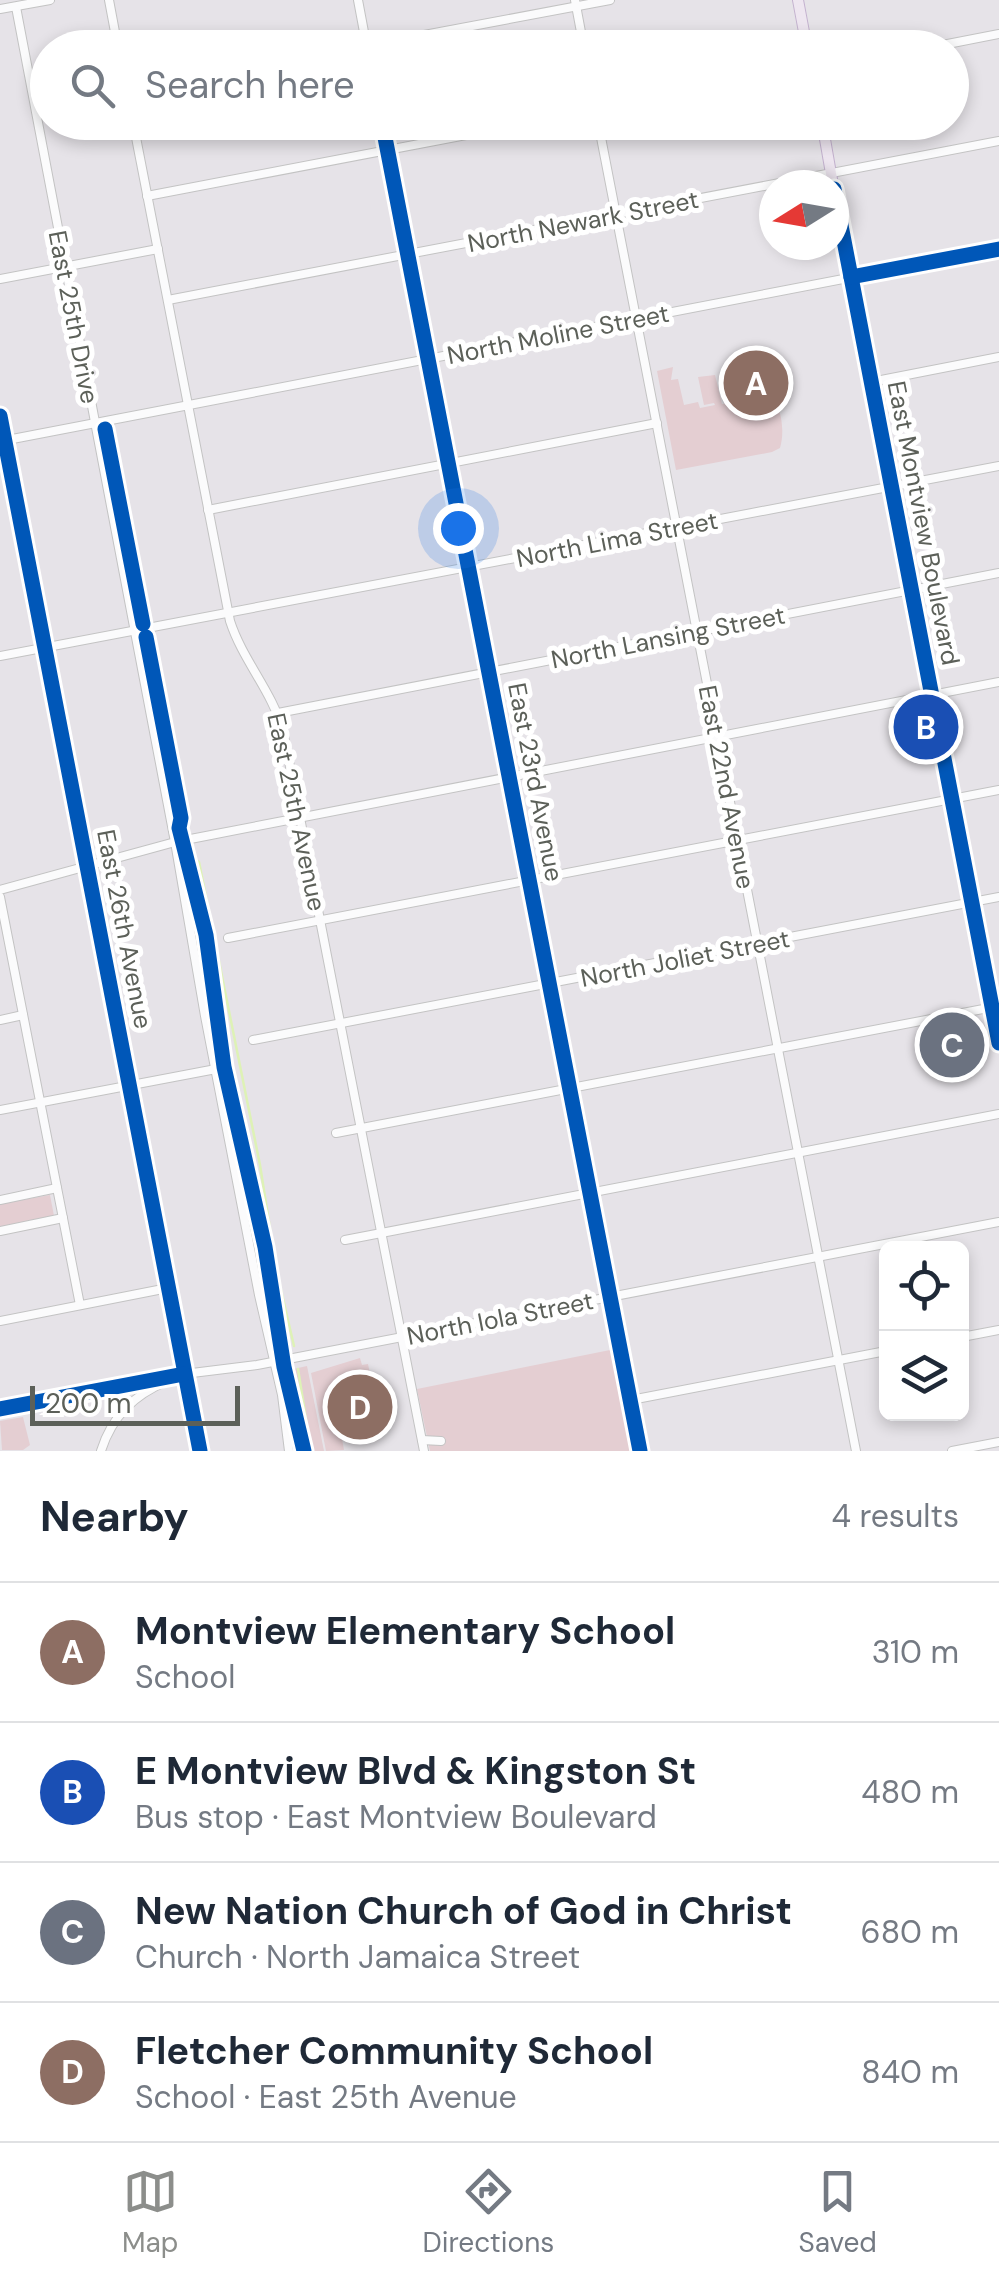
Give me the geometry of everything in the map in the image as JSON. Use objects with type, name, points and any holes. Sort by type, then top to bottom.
[{"type":"main road","points":[[798,0],[804,30]]},
{"type":"main road","name":"East Montview Boulevard","points":[[825,140],[831,170]]},
{"type":"main road","name":"East Montview Boulevard","points":[[848,260],[972,902],[996,1007],[999,1043]]},
{"type":"street","points":[[0,9],[50,0]]},
{"type":"street","points":[[109,0],[115,30]]},
{"type":"street","points":[[358,0],[364,30]]},
{"type":"street","points":[[444,30],[575,3],[610,0]]},
{"type":"street","points":[[575,3],[580,30]]},
{"type":"street","name":"East 25th Drive","points":[[16,6],[30,82]]},
{"type":"street","points":[[969,40],[999,34]]},
{"type":"street","name":"East 25th Drive","points":[[41,140],[258,1288],[276,1362],[289,1451]]},
{"type":"street","name":"East 25th Avenue","points":[[136,140],[229,614],[240,646],[278,713],[424,1451]]},
{"type":"street","name":"East 23rd Avenue","points":[[385,140],[640,1451]]},
{"type":"street","points":[[147,196],[440,140]]},
{"type":"street","name":"East 22nd Avenue","points":[[601,140],[856,1451]]},
{"type":"street","name":"North Newark Street","points":[[849,178],[999,141]]},
{"type":"street","name":"North Newark Street","points":[[168,300],[616,215],[759,193]]},
{"type":"street","points":[[0,279],[158,250]]},
{"type":"street","name":"North Moline Street","points":[[2,441],[999,250]]},
{"type":"street","points":[[872,382],[999,357]]},
{"type":"street","name":"East 26th Avenue","points":[[0,416],[200,1451]]},
{"type":"street","points":[[208,510],[657,422]]},
{"type":"street","name":"North Lima Street","points":[[0,656],[999,466]]},
{"type":"street","name":"North Lansing Street","points":[[278,713],[999,574]]},
{"type":"street","points":[[80,1305],[0,893],[175,842],[999,682]]},
{"type":"street","points":[[228,938],[999,790]]},
{"type":"street","name":"North Joliet Street","points":[[253,1040],[999,897]]},
{"type":"street","points":[[0,964],[12,960]]},
{"type":"street","points":[[336,1133],[996,1007]]},
{"type":"street","points":[[0,1020],[23,1015]]},
{"type":"street","points":[[0,1110],[216,1069]]},
{"type":"street","points":[[345,1240],[999,1114]]},
{"type":"street","points":[[0,1200],[57,1188]]},
{"type":"street","points":[[0,1231],[63,1218]]},
{"type":"street","name":"North Iola Street","points":[[0,1409],[184,1374],[276,1362],[999,1222]]},
{"type":"street","points":[[0,1320],[168,1288]]},
{"type":"street","points":[[969,1336],[999,1330]]},
{"type":"street","points":[[630,1400],[879,1353]]},
{"type":"street","points":[[101,1451],[112,1425],[129,1403],[184,1374]]},
{"type":"street","points":[[422,1440],[441,1441]]},
{"type":"street","points":[[952,1451],[999,1442]]},
{"type":"shaded area","points":[[673,367],[671,380],[678,379],[684,405],[698,402],[700,408],[715,405],[704,405],[698,377],[715,375],[722,404],[756,398],[756,394],[771,398],[782,421],[780,448],[676,470],[657,371]]},
{"type":"shaded area","points":[[50,1195],[54,1216],[0,1227],[0,1204]]},
{"type":"shaded area","points":[[620,1348],[640,1451],[430,1451],[417,1389]]},
{"type":"shaded area","points":[[360,1358],[362,1365],[368,1364],[379,1418],[360,1416],[340,1428],[344,1450],[326,1451],[311,1373]]},
{"type":"shaded area","points":[[307,1366],[324,1451],[306,1451],[289,1370]]},
{"type":"shaded area","points":[[23,1417],[30,1445],[23,1450],[2,1450],[0,1421]]},
{"type":"waterway","points":[[193,858],[199,862],[294,1346]]},
{"type":"waterway","points":[[298,1369],[311,1451]]},
{"type":"cycle path","points":[[385,140],[640,1451]]},
{"type":"cycle path","points":[[851,277],[999,249]]},
{"type":"cycle path","points":[[848,260],[999,1043]]},
{"type":"cycle path","points":[[0,416],[200,1451]]},
{"type":"cycle path","points":[[105,429],[143,624]]},
{"type":"cycle path","points":[[146,637],[181,818],[179,828],[206,935],[224,1067],[265,1247],[284,1367],[304,1451]]},
{"type":"cycle path","points":[[0,1409],[184,1374]]},
{"type":"place","name":"Montview Elementary School","points":[[756,383]]},
{"type":"place","name":"E Montview Blvd & Kingston St","points":[[926,727]]},
{"type":"place","name":"New Nation Church of God in Christ","points":[[952,1045]]},
{"type":"place","name":"Fletcher Community School","points":[[360,1407]]}]
